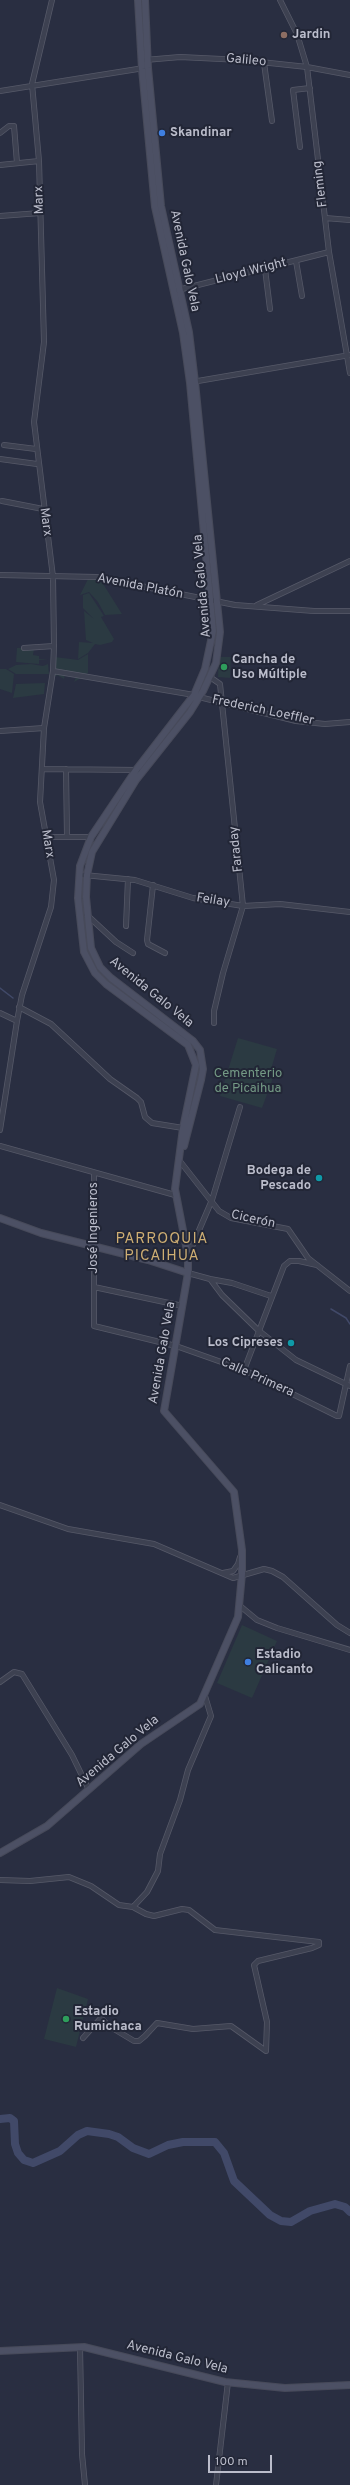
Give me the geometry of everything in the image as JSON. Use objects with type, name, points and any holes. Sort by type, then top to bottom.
[{"type":"main road","name":"Avenida Galo Vela","points":[[138,0],[145,60]]},
{"type":"main road","name":"Avenida Galo Vela","points":[[0,1853],[46,1826],[141,1744],[200,1704],[205,1696],[238,1617],[240,1605],[242,1550],[234,1492],[164,1411],[188,1273],[188,1256],[175,1196],[183,1128],[196,1065],[188,1045],[106,984],[90,966],[83,945],[78,898],[79,875],[91,837],[136,770],[196,696],[211,650],[213,631],[203,496],[188,332],[176,290],[158,206],[148,136],[145,68],[145,0]]},
{"type":"main road","name":"Avenida Galo Vela","points":[[145,68],[155,136],[158,206]]},
{"type":"main road","points":[[148,136],[155,136]]},
{"type":"main road","name":"Avenida Galo Vela","points":[[179,1157],[184,1148],[201,1080],[203,1069],[200,1050],[193,1041],[103,972],[93,953],[87,915],[87,875],[92,852],[99,840],[143,772],[210,677],[220,641],[218,603],[203,496]]},
{"type":"main road","points":[[0,1218],[41,1233],[92,1248],[148,1260],[188,1273]]},
{"type":"main road","name":"Avenida Galo Vela","points":[[0,2351],[80,2347],[142,2360],[228,2382],[285,2388],[350,2385]]},
{"type":"street","name":"Marx","points":[[0,1130],[19,1007],[51,907],[54,880],[40,802],[44,728],[53,671],[54,646],[53,576],[37,464],[34,422],[44,342],[39,161],[32,84],[52,0]]},
{"type":"street","name":"Fleming","points":[[280,0],[297,34],[307,67],[325,218],[350,373]]},
{"type":"street","name":"Galileo","points":[[145,60],[180,57],[264,62],[307,67],[350,75]]},
{"type":"street","points":[[264,62],[272,121]]},
{"type":"street","points":[[0,91],[32,84],[145,68]]},
{"type":"street","points":[[300,147],[294,90],[310,88]]},
{"type":"street","points":[[0,133],[9,126],[14,126],[17,163]]},
{"type":"street","points":[[0,165],[39,161]]},
{"type":"street","points":[[0,216],[40,213]]},
{"type":"street","points":[[325,218],[350,220]]},
{"type":"street","name":"Lloyd Wright","points":[[176,290],[330,252]]},
{"type":"street","points":[[296,261],[302,296]]},
{"type":"street","points":[[265,269],[270,309]]},
{"type":"street","points":[[193,382],[348,355]]},
{"type":"street","points":[[4,445],[36,449]]},
{"type":"street","points":[[0,458],[37,464]]},
{"type":"street","points":[[2,501],[43,509]]},
{"type":"street","points":[[256,606],[350,561]]},
{"type":"street","name":"Avenida Platón","points":[[0,575],[96,577],[218,603],[314,611],[350,611]]},
{"type":"street","points":[[24,648],[54,646]]},
{"type":"street","name":"Frederich Loeffler","points":[[53,671],[196,696],[296,721],[325,724],[350,722]]},
{"type":"street","name":"Faraday","points":[[210,677],[220,684],[243,906],[223,973],[214,1011],[214,1023]]},
{"type":"street","points":[[0,731],[44,728]]},
{"type":"street","points":[[42,769],[136,770],[143,772]]},
{"type":"street","points":[[66,769],[67,836]]},
{"type":"street","points":[[47,837],[91,837]]},
{"type":"street","name":"Feilay","points":[[79,875],[128,879],[153,885],[193,898],[243,906],[280,904],[350,912]]},
{"type":"street","points":[[126,926],[128,879]]},
{"type":"street","points":[[153,885],[147,940],[148,944],[165,953]]},
{"type":"street","points":[[87,915],[116,942],[133,953]]},
{"type":"street","points":[[19,1007],[51,1024],[105,1075],[137,1098],[141,1102],[145,1117],[152,1122],[183,1128]]},
{"type":"street","points":[[0,1012],[17,1021]]},
{"type":"street","points":[[188,1256],[212,1200],[240,1107]]},
{"type":"street","points":[[0,1146],[175,1196]]},
{"type":"street","name":"Cicerón","points":[[179,1157],[219,1211],[231,1218],[288,1230],[302,1252],[350,1291]]},
{"type":"street","name":"José Ingenieros","points":[[94,1174],[92,1248],[94,1287],[183,1306]]},
{"type":"street","points":[[244,1370],[271,1296],[284,1266],[290,1261],[299,1261],[317,1265]]},
{"type":"street","points":[[188,1273],[232,1283],[271,1296]]},
{"type":"street","points":[[210,1279],[222,1294],[258,1330],[296,1360],[348,1385],[350,1366]]},
{"type":"street","name":"Calle Primera","points":[[94,1287],[94,1326],[176,1346],[244,1370],[339,1416],[348,1385]]},
{"type":"street","points":[[0,1505],[68,1529],[154,1544],[223,1572],[233,1578],[242,1574],[264,1569],[279,1574],[337,1625],[350,1633]]},
{"type":"street","points":[[223,1572],[233,1570],[238,1564],[242,1550]]},
{"type":"street","points":[[240,1605],[258,1620],[277,1628],[350,1650]]},
{"type":"street","points":[[0,1682],[14,1672],[22,1674],[72,1755],[89,1790]]},
{"type":"street","points":[[133,1907],[147,1892],[158,1871],[160,1854],[180,1800],[188,1770],[211,1716],[205,1696]]},
{"type":"street","points":[[0,1880],[30,1881],[69,1877],[91,1886],[120,1905],[133,1907],[146,1914],[154,1916],[182,1909],[189,1910],[215,1930],[290,1937],[319,1942],[319,1945],[258,1961],[254,1964],[267,2022],[266,2051],[231,2026],[192,2029],[157,2022],[145,2036],[134,2041],[109,2026],[100,2018],[83,2038]]},
{"type":"street","points":[[80,2347],[82,2454],[85,2485]]},
{"type":"street","points":[[216,2485],[228,2382]]},
{"type":"green space","points":[[89,577],[100,579],[122,614],[105,615],[98,602],[89,592],[80,595]]},
{"type":"green space","points":[[89,593],[104,616],[101,617],[114,639],[112,642],[100,645],[95,644],[88,653],[78,659],[79,642],[93,643],[86,640],[84,611],[94,619],[83,608],[83,595]]},
{"type":"green space","points":[[38,647],[34,649],[33,655],[39,656],[39,659],[48,660],[39,660],[39,664],[16,662],[17,648]]},
{"type":"green space","points":[[88,654],[88,673],[74,682],[77,675],[66,672],[64,679],[57,675],[52,680],[55,657],[78,660]]},
{"type":"green space","name":"Cancha de Uso Múltiple","points":[[219,657],[231,657],[230,678],[218,677]]},
{"type":"green space","points":[[31,664],[43,666],[48,664],[49,674],[16,674],[8,669],[16,665]]},
{"type":"green space","points":[[0,669],[6,669],[14,674],[12,693],[0,689]]},
{"type":"green space","points":[[45,683],[44,694],[13,698],[16,684]]},
{"type":"green space","name":"Cementerio de Picaihua","points":[[238,1038],[277,1049],[269,1076],[273,1078],[262,1108],[220,1096]]},
{"type":"green space","points":[[242,1625],[277,1641],[252,1698],[217,1683]]},
{"type":"green space","name":"Estadio Rumichaca","points":[[57,1988],[88,1999],[76,2047],[44,2039]]},
{"type":"waterway","points":[[0,988],[13,998]]},
{"type":"waterway","points":[[331,1309],[346,1318],[350,1324]]},
{"type":"waterway","points":[[0,2119],[10,2118],[14,2121],[15,2144],[18,2153],[24,2160],[33,2163],[60,2151],[78,2135],[87,2131],[109,2134],[118,2137],[133,2148],[149,2154],[168,2145],[183,2142],[215,2142],[224,2153],[234,2181],[270,2215],[281,2221],[291,2222],[310,2211],[335,2204],[345,2207],[350,2212]]},
{"type":"place","name":"Jardin","points":[[284,35]]},
{"type":"place","name":"Skandinar","points":[[162,133]]},
{"type":"place","name":"Cancha de Uso Múltiple","points":[[224,667]]},
{"type":"place","name":"Bodega de Pescado","points":[[319,1178]]},
{"type":"place","name":"Los Cipreses","points":[[291,1343]]},
{"type":"place","name":"Estadio Calicanto","points":[[248,1662]]},
{"type":"place","name":"Estadio Rumichaca","points":[[66,2019]]},
{"type":"district","name":"PARROQUIA PICAIHUA","points":[[162,1248]]}]
